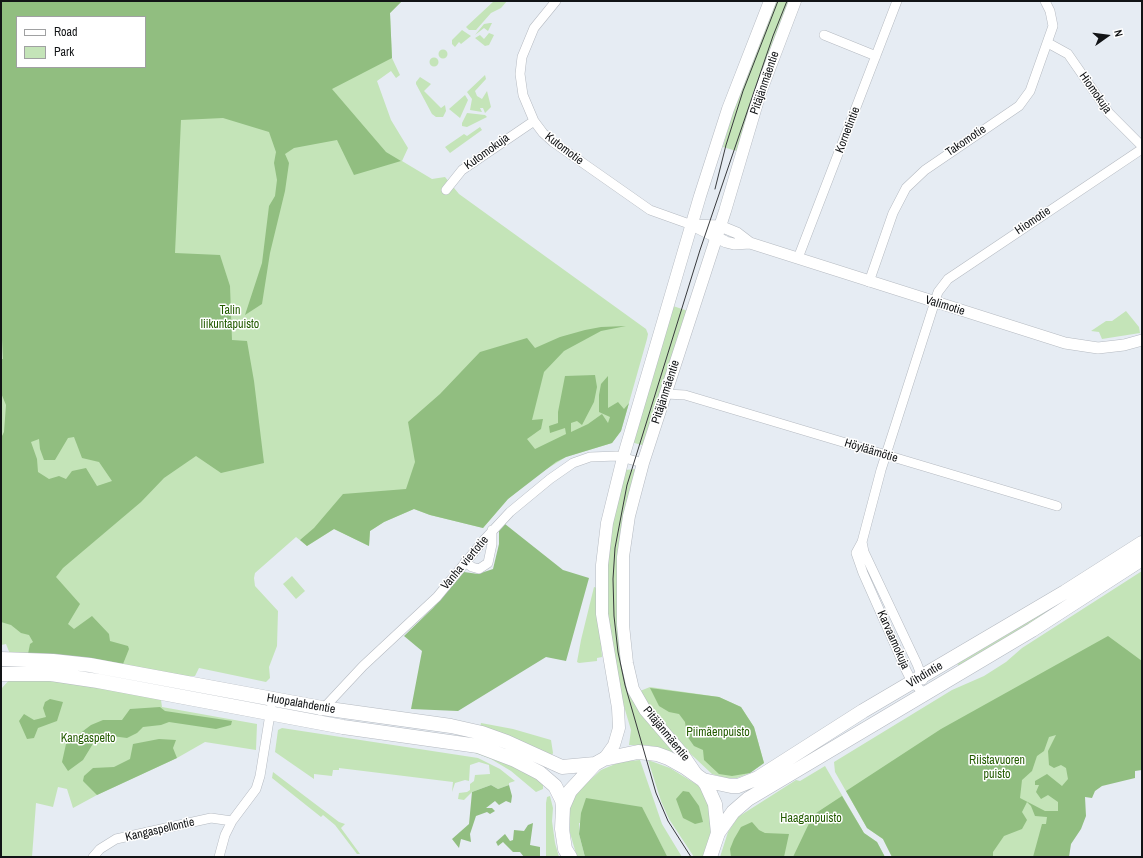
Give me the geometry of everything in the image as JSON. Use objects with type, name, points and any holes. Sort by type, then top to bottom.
[{"type":"main road","name":"Pitäjänmäentie","points":[[599,762],[614,745],[619,728],[618,708],[604,627],[602,566],[607,523],[623,458],[728,109],[770,1]]},
{"type":"main road","name":"Pitäjänmäentie","points":[[700,778],[682,752],[645,710],[634,688],[628,663],[623,625],[622,568],[627,527],[643,463],[720,226],[760,93],[795,1]]},
{"type":"main road","name":"Vihdintie","points":[[700,778],[730,786],[738,786],[758,778],[917,679],[1065,592],[1142,542]]},
{"type":"main road","name":"Vihdintie","points":[[718,833],[733,812],[748,799],[1067,608],[1142,559]]},
{"type":"main road","name":"Huopalahdentie","points":[[1,659],[52,661],[90,665],[322,708],[468,730],[507,742],[562,767],[599,762],[631,752],[657,754],[678,763],[700,778]]},
{"type":"main road","name":"Huopalahdentie","points":[[1,674],[51,674],[91,680],[316,722],[388,734],[478,746],[502,754],[530,767],[549,780],[559,792],[563,807]]},
{"type":"main road","points":[[567,854],[562,829],[563,807],[570,791],[599,762]]},
{"type":"main road","points":[[700,778],[710,791],[715,804],[718,833],[710,857]]},
{"type":"street","name":"Kutomotie","points":[[556,1],[534,28],[522,57],[521,85],[526,104],[534,121],[548,138],[650,210],[692,225]]},
{"type":"street","name":"Kornetintie","points":[[798,258],[897,1]]},
{"type":"street","name":"Takomotie","points":[[869,282],[893,213],[906,188],[925,170],[1022,102],[1030,92],[1048,43],[1053,21],[1045,1]]},
{"type":"street","points":[[824,35],[876,56]]},
{"type":"street","name":"Hiomokuja","points":[[1048,43],[1068,54],[1109,113],[1142,148]]},
{"type":"street","name":"Kutomokuja","points":[[446,190],[462,170],[534,121]]},
{"type":"street","name":"Hiomotie","points":[[935,302],[938,292],[948,279],[1142,148]]},
{"type":"street","name":"Valimotie","points":[[692,225],[720,226],[737,233],[750,242],[869,282],[1075,345],[1112,347],[1142,340]]},
{"type":"street","name":"Valimotie","points":[[692,225],[716,238],[734,244],[750,242]]},
{"type":"street","name":"Karvaamokuja","points":[[924,693],[856,559],[856,553],[862,542],[886,456],[935,302]]},
{"type":"street","name":"Höyläämötie","points":[[667,389],[886,456],[1057,506]]},
{"type":"street","name":"Vanha viertotie","points":[[316,722],[322,708],[363,666],[426,608],[492,530],[524,500],[573,463],[596,456],[623,458],[643,463]]},
{"type":"street","points":[[465,562],[472,567],[479,569],[488,563],[492,544],[492,530]]},
{"type":"street","name":"Karvaamokuja","points":[[862,542],[864,552],[917,679]]},
{"type":"street","points":[[219,857],[224,835],[232,821],[256,790],[260,776],[273,699]]},
{"type":"street","name":"Kangaspellontie","points":[[93,857],[104,846],[116,839],[211,818],[232,821]]},
{"type":"green space","name":"Talin liikuntapuisto","points":[[1,1],[402,1],[390,13],[392,58],[400,75],[396,78],[391,71],[377,81],[391,120],[408,148],[402,161],[432,179],[445,177],[459,194],[646,329],[648,334],[647,339],[621,431],[612,443],[566,457],[537,475],[508,499],[483,528],[430,515],[414,509],[384,522],[370,531],[369,546],[334,529],[307,546],[296,537],[255,573],[255,586],[278,611],[277,646],[269,667],[270,678],[266,682],[199,668],[195,676],[180,676],[109,661],[10,654],[6,644],[1,645]]},
{"type":"green space","points":[[1,1],[402,1],[390,13],[392,58],[332,89],[386,152],[401,161],[354,175],[337,140],[294,148],[285,154],[289,163],[285,191],[270,253],[262,304],[245,315],[262,263],[269,206],[275,196],[277,180],[274,163],[276,152],[269,132],[223,118],[181,120],[175,253],[220,255],[230,286],[232,340],[247,341],[254,381],[264,463],[221,473],[196,456],[164,478],[141,502],[63,568],[56,577],[80,604],[68,624],[74,629],[92,616],[109,634],[110,641],[128,646],[129,649],[123,664],[28,654],[30,644],[33,642],[29,635],[21,633],[11,625],[1,622],[1,438],[4,432],[6,405],[1,393],[1,359],[3,359],[1,320]],"holes":[[[74,437],[82,458],[99,462],[112,481],[97,486],[86,468],[72,471],[66,479],[59,476],[49,479],[38,472],[37,459],[31,442],[39,439],[40,449],[44,460],[55,460],[68,438]]]},
{"type":"green space","points":[[494,1],[507,1],[501,8],[491,13],[476,30],[469,30],[466,27]]},
{"type":"green space","points":[[774,1],[791,1],[740,152],[723,147],[734,106]]},
{"type":"green space","points":[[492,23],[488,31],[484,28],[475,35],[484,24]]},
{"type":"green space","points":[[462,30],[471,36],[461,44],[459,42],[455,47],[452,44],[452,40]]},
{"type":"green space","points":[[489,33],[494,35],[489,45],[485,46],[475,38],[480,35],[484,39]]},
{"type":"green space","points":[[441,50],[445,50],[447,54],[445,58],[441,58],[439,56],[439,52]]},
{"type":"green space","points":[[432,58],[436,58],[438,62],[436,66],[432,66],[430,64],[430,60]]},
{"type":"green space","points":[[485,75],[486,79],[475,91],[477,96],[482,99],[487,91],[491,107],[485,113],[483,108],[480,108],[482,112],[470,110],[472,99],[467,92]]},
{"type":"green space","points":[[420,77],[431,84],[424,91],[441,108],[445,105],[446,111],[443,117],[436,117],[432,114],[416,84]]},
{"type":"green space","points":[[465,95],[468,100],[460,118],[449,109]]},
{"type":"green space","points":[[467,113],[485,115],[487,117],[467,127],[462,126]]},
{"type":"green space","points":[[480,127],[482,130],[450,153],[445,147],[464,134],[467,136]]},
{"type":"green space","points":[[673,306],[688,311],[645,446],[631,442]]},
{"type":"green space","points":[[1126,311],[1139,327],[1140,333],[1102,339],[1099,332],[1091,331],[1106,321],[1112,321]]},
{"type":"green space","points":[[626,326],[601,331],[564,351],[544,372],[532,420],[543,419],[541,429],[527,439],[535,449],[566,434],[565,428],[550,433],[549,426],[558,423],[558,412],[565,376],[595,375],[597,387],[594,402],[582,425],[577,421],[571,423],[571,432],[588,424],[602,414],[608,423],[610,417],[599,412],[599,395],[601,384],[608,376],[608,408],[618,402],[624,409],[629,403],[621,431],[612,443],[566,457],[556,462],[508,499],[483,528],[430,515],[414,509],[384,522],[370,531],[369,546],[334,529],[307,546],[300,540],[314,528],[343,494],[406,489],[415,462],[408,422],[440,394],[480,352],[527,338],[535,348],[560,337],[585,330],[601,327]]},
{"type":"green space","points":[[636,469],[633,489],[622,651],[647,721],[677,755],[661,748],[646,745],[629,745],[631,730],[618,686],[614,664],[605,590],[615,500],[625,470]]},
{"type":"green space","points":[[505,524],[563,570],[589,578],[566,661],[546,657],[458,711],[411,709],[422,651],[404,636],[433,608],[464,572],[478,574],[493,569],[499,544],[499,531]]},
{"type":"green space","points":[[1142,548],[1142,553],[961,667],[957,664],[1008,634]]},
{"type":"green space","name":"Riistavuoren puisto","points":[[1142,571],[1142,758],[1091,769],[1065,857],[892,857],[883,839],[867,828],[835,772],[834,762],[952,690],[984,676],[1006,662],[1022,648]]},
{"type":"green space","points":[[292,576],[305,591],[296,599],[283,584]]},
{"type":"green space","points":[[594,587],[597,588],[602,657],[597,658],[597,661],[579,663],[577,662],[581,640]]},
{"type":"green space","name":"Riistavuoren puisto","points":[[1108,636],[1142,661],[1142,770],[1135,771],[1135,778],[1102,786],[1095,791],[1092,798],[1085,797],[1086,816],[1081,829],[1071,844],[1069,857],[1033,857],[1042,824],[1046,824],[1047,817],[1035,816],[1031,806],[1027,802],[1022,812],[1027,820],[1022,829],[1004,836],[993,852],[993,857],[892,857],[883,839],[867,828],[846,791],[941,729]],"holes":[[[1056,735],[1048,751],[1049,765],[1054,768],[1061,765],[1066,768],[1068,779],[1062,786],[1047,774],[1035,781],[1035,785],[1039,785],[1036,792],[1041,799],[1048,795],[1058,802],[1058,811],[1045,811],[1020,798],[1022,780],[1032,771],[1037,756],[1044,751],[1049,737]]]},
{"type":"green space","name":"Kangaspelto","points":[[10,679],[86,683],[161,700],[162,707],[257,724],[256,750],[205,742],[177,758],[97,795],[73,808],[67,789],[58,787],[53,807],[36,803],[32,857],[1,857],[1,692],[2,688]]},
{"type":"green space","name":"Piimäenpuisto","points":[[650,687],[719,697],[741,707],[754,727],[764,763],[750,773],[737,778],[726,778],[712,774],[663,728],[640,691]]},
{"type":"green space","name":"Piimäenpuisto","points":[[650,688],[719,697],[741,707],[754,727],[764,763],[750,773],[732,776],[719,774],[704,760],[703,750],[694,746],[687,736],[685,722],[679,714],[669,712],[659,706]]},
{"type":"green space","points":[[50,699],[63,702],[57,721],[38,728],[34,738],[27,739],[19,721],[24,714],[34,720],[46,717],[43,708],[45,702]]},
{"type":"green space","points":[[160,707],[165,711],[232,721],[231,725],[216,729],[169,722],[161,725],[143,727],[137,733],[127,738],[104,735],[94,742],[83,760],[68,771],[62,762],[66,744],[91,725],[103,720],[122,720],[130,709]]},
{"type":"green space","points":[[481,723],[513,729],[551,740],[553,753],[551,757],[480,727]]},
{"type":"green space","points":[[282,728],[478,758],[500,769],[515,781],[498,789],[491,785],[472,792],[464,800],[458,799],[459,793],[470,790],[470,784],[474,781],[475,775],[490,774],[489,765],[479,762],[470,765],[469,781],[465,780],[455,783],[452,792],[453,782],[339,768],[339,770],[333,770],[332,776],[314,774],[314,779],[275,752],[278,730]]},
{"type":"green space","points":[[159,739],[176,740],[173,748],[177,758],[97,795],[83,781],[84,776],[93,768],[114,767],[130,759],[133,744]]},
{"type":"green space","points":[[475,751],[524,769],[543,784],[543,789],[536,792],[511,771],[491,759],[475,753]]},
{"type":"green space","points":[[640,760],[662,824],[682,857],[666,857],[667,856],[659,841],[579,823],[579,834],[585,857],[577,857],[570,833],[570,803],[575,794],[601,770],[620,762]]},
{"type":"green space","points":[[648,760],[670,768],[704,789],[709,801],[711,834],[703,857],[694,857],[669,819],[661,801]]},
{"type":"green space","name":"Haaganpuisto","points":[[825,766],[864,833],[877,842],[885,857],[720,857],[728,832],[738,817],[796,780],[800,781]]},
{"type":"green space","points":[[273,772],[339,822],[345,824],[341,828],[360,854],[357,854],[335,825],[323,815],[321,817],[272,778]]},
{"type":"green space","points":[[491,785],[498,789],[509,785],[512,796],[511,803],[506,801],[499,805],[495,801],[486,808],[492,808],[495,811],[490,814],[487,812],[476,816],[470,834],[471,842],[461,839],[459,848],[452,839],[469,824],[472,792]]},
{"type":"green space","points":[[683,791],[689,792],[699,806],[703,822],[695,824],[683,818],[676,799]]},
{"type":"green space","points":[[550,796],[553,808],[552,821],[555,843],[559,857],[546,857],[546,803],[547,797]]},
{"type":"green space","points":[[842,796],[864,833],[877,842],[885,857],[793,857],[813,815]]},
{"type":"green space","points":[[586,798],[642,807],[667,856],[585,857],[579,834],[581,813]]},
{"type":"green space","points":[[752,822],[759,830],[765,833],[789,834],[784,857],[731,857],[730,849],[741,827]]},
{"type":"green space","points":[[533,823],[530,845],[540,847],[540,857],[524,857],[520,852],[513,852],[503,842],[498,846],[496,842],[505,834],[510,841],[513,840],[514,830],[524,831],[528,825]]},
{"type":"tram line","points":[[715,189],[726,145],[743,91],[778,1]]},
{"type":"tram line","points":[[691,857],[668,821],[656,793],[625,685],[618,652],[614,616],[613,579],[615,548],[627,485],[700,250],[773,36],[787,1]]}]
